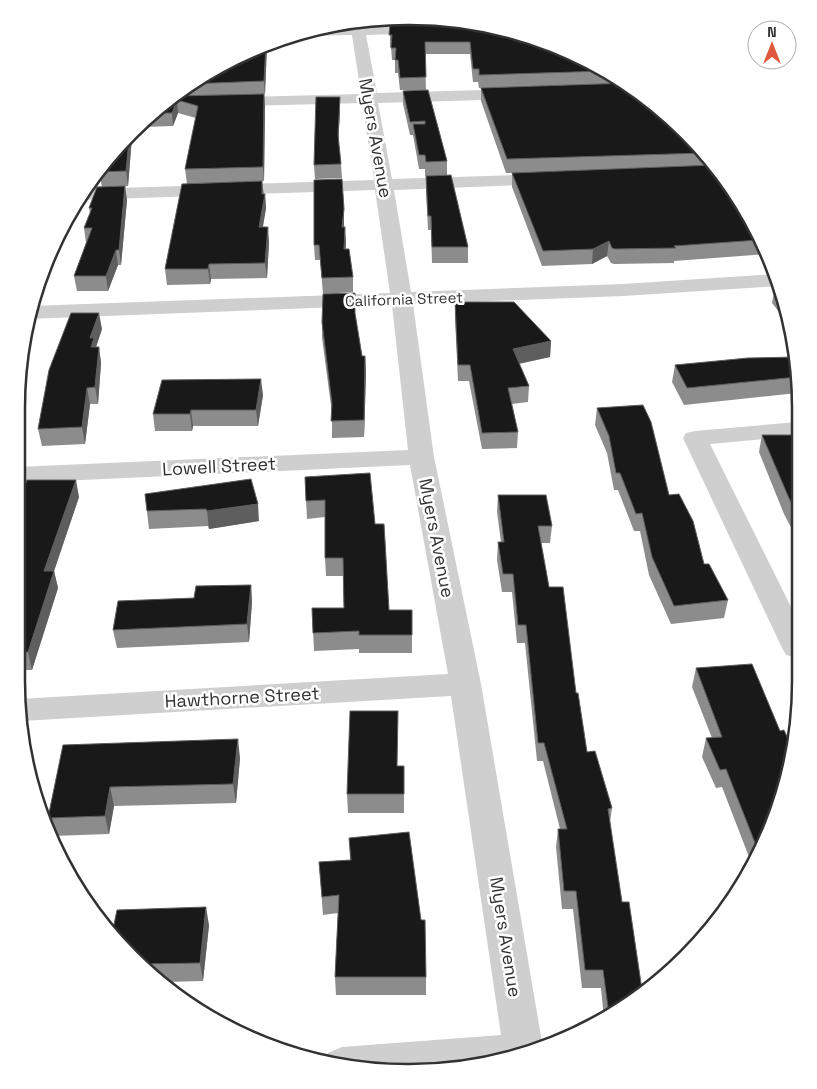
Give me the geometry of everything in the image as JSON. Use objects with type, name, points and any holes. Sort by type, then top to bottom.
[{"type":"street","points":[[377,26],[438,28]]},
{"type":"street","name":"Myers Avenue","points":[[357,28],[402,299],[422,457],[465,684],[523,1047]]},
{"type":"street","points":[[175,104],[529,94]]},
{"type":"street","points":[[90,195],[564,178]]},
{"type":"street","name":"California Street","points":[[37,314],[623,290],[770,281]]},
{"type":"street","points":[[792,429],[695,438],[792,636]]},
{"type":"street","name":"Lowell Street","points":[[25,475],[422,457]]},
{"type":"street","name":"Hawthorne Street","points":[[26,710],[465,684]]},
{"type":"street","points":[[384,1063],[489,1055]]},
{"type":"building","points":[[408,25],[459,28],[483,32],[532,45],[591,71],[479,75],[479,69],[473,69],[470,42],[425,42],[426,77],[400,78],[398,60],[395,60],[396,48],[391,48],[392,35],[389,35],[390,26]]},
{"type":"building","points":[[266,53],[264,81],[205,83]]},
{"type":"building","points":[[612,84],[642,104],[661,120],[695,153],[507,159],[481,88]]},
{"type":"building","points":[[428,90],[447,161],[426,162],[425,155],[419,155],[413,124],[425,124],[425,121],[410,122],[403,91]]},
{"type":"building","points":[[264,94],[263,167],[185,169],[198,106],[180,101],[187,96]]},
{"type":"building","points":[[316,97],[340,97],[338,135],[341,164],[314,165]]},
{"type":"building","points":[[176,104],[172,113],[164,113]]},
{"type":"building","points":[[128,147],[126,171],[107,172]]},
{"type":"building","points":[[705,165],[727,195],[753,240],[674,246],[676,248],[615,249],[612,248],[609,241],[593,249],[543,251],[512,173]]},
{"type":"building","points":[[451,175],[468,247],[432,247],[431,216],[428,216],[426,176]]},
{"type":"building","points":[[342,179],[344,209],[342,227],[345,227],[344,249],[349,249],[353,277],[322,278],[319,245],[314,245],[314,180]]},
{"type":"building","points":[[262,181],[262,194],[265,194],[259,227],[268,227],[265,263],[209,264],[208,269],[165,269],[182,184]]},
{"type":"building","points":[[125,186],[119,250],[116,250],[106,276],[74,276],[92,228],[84,228],[92,208],[89,208],[97,187]]},
{"type":"building","points":[[355,293],[355,313],[362,356],[365,356],[364,420],[331,421],[332,404],[322,322],[323,294]]},
{"type":"building","points":[[455,302],[514,302],[551,341],[513,349],[529,386],[508,388],[518,432],[482,433],[470,365],[458,365]]},
{"type":"building","points":[[71,313],[99,313],[90,338],[94,338],[91,347],[99,347],[95,387],[87,388],[82,427],[38,429],[49,370]]},
{"type":"building","points":[[789,357],[791,378],[687,388],[675,365],[748,358]]},
{"type":"building","points":[[261,379],[256,410],[191,410],[190,414],[153,414],[162,380]]},
{"type":"building","points":[[643,405],[651,422],[669,495],[679,494],[693,521],[704,564],[709,564],[728,600],[674,606],[652,557],[642,513],[636,514],[620,473],[616,473],[609,436],[597,408]]},
{"type":"building","points":[[762,435],[792,435],[792,504]]},
{"type":"building","points":[[370,473],[375,524],[384,524],[389,610],[412,610],[412,635],[359,635],[359,631],[313,633],[312,608],[344,608],[343,558],[325,558],[325,500],[306,501],[305,477]]},
{"type":"building","points":[[251,479],[258,504],[207,511],[206,509],[147,511],[145,494]]},
{"type":"building","points":[[27,480],[76,480],[44,571],[54,571],[28,652],[25,652],[25,486]]},
{"type":"building","points":[[498,495],[546,495],[552,526],[538,526],[549,587],[563,587],[576,693],[578,693],[587,752],[595,751],[612,808],[608,809],[622,902],[629,902],[641,985],[608,1008],[603,970],[585,970],[576,891],[564,891],[558,829],[567,829],[544,743],[538,743],[526,625],[518,625],[513,574],[503,574],[498,542],[504,542]]},
{"type":"building","points":[[251,585],[247,624],[113,630],[118,601],[194,598],[196,586]]},
{"type":"building","points":[[752,664],[780,731],[784,730],[788,738],[772,804],[755,843],[726,769],[720,770],[706,738],[722,737],[696,668]]},
{"type":"building","points":[[350,711],[398,711],[397,766],[404,766],[404,794],[347,794]]},
{"type":"building","points":[[238,739],[233,784],[110,787],[105,816],[50,818],[49,814],[63,745]]},
{"type":"building","points":[[409,832],[421,920],[425,920],[426,977],[335,977],[339,895],[322,897],[319,862],[351,860],[349,838]]},
{"type":"building","points":[[206,907],[200,963],[150,964],[114,926],[117,910]]}]
